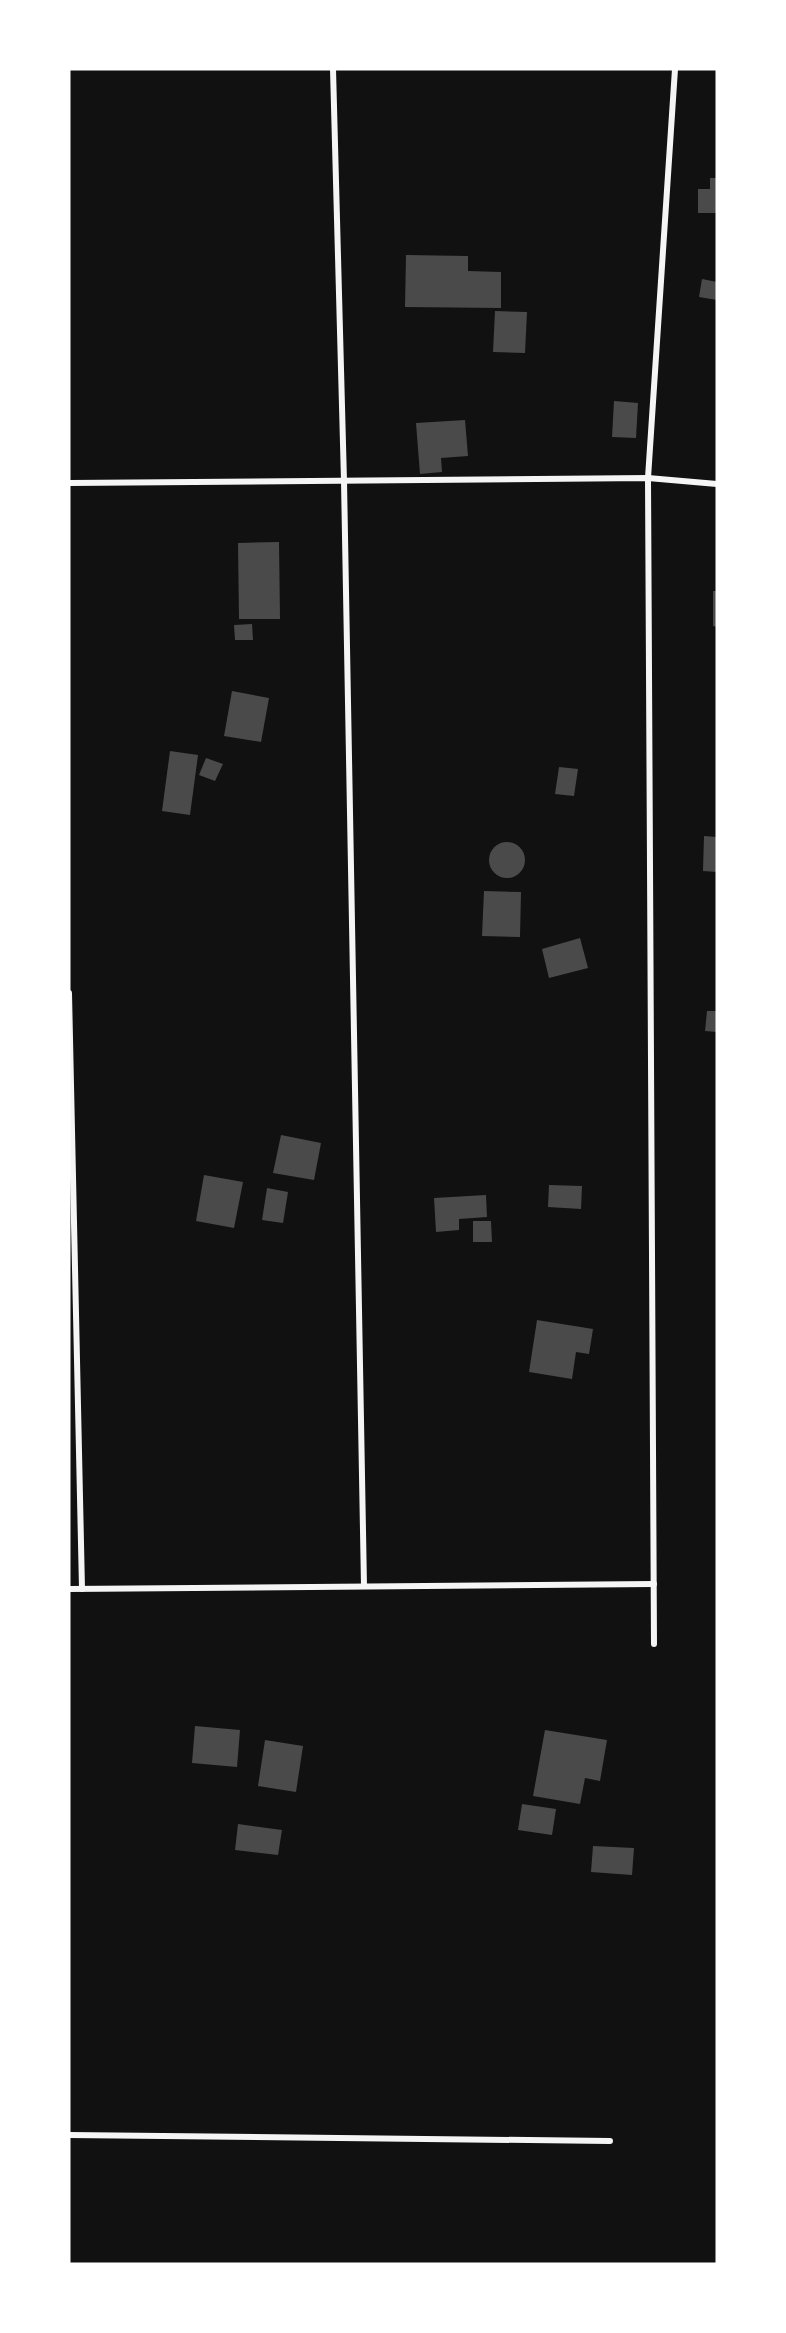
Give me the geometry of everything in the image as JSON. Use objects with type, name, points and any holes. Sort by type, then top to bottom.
[{"type":"street","points":[[333,69],[344,481],[364,1586]]},
{"type":"street","points":[[654,1644],[648,478],[675,69]]},
{"type":"street","points":[[69,483],[648,478],[717,484]]},
{"type":"street","points":[[69,993],[82,1589]]},
{"type":"street","points":[[69,1589],[654,1584]]},
{"type":"street","points":[[69,2134],[610,2141]]},
{"type":"building","points":[[710,178],[717,178],[717,213],[698,213],[698,189],[710,189]]},
{"type":"building","points":[[406,255],[468,256],[468,271],[501,272],[501,308],[405,307]]},
{"type":"building","points":[[702,279],[717,282],[717,300],[699,297]]},
{"type":"building","points":[[495,311],[527,312],[525,353],[493,352]]},
{"type":"building","points":[[614,401],[638,403],[636,438],[612,437]]},
{"type":"building","points":[[465,420],[468,456],[441,458],[442,472],[420,474],[416,423]]},
{"type":"building","points":[[279,542],[280,619],[239,619],[238,543]]},
{"type":"building","points":[[713,591],[717,591],[717,627],[713,626]]},
{"type":"building","points":[[252,624],[253,640],[235,640],[234,625]]},
{"type":"building","points":[[232,691],[269,698],[261,742],[224,736]]},
{"type":"building","points":[[170,751],[198,755],[190,815],[162,811]]},
{"type":"building","points":[[206,758],[223,764],[215,781],[199,775]]},
{"type":"building","points":[[559,767],[578,769],[574,796],[555,794]]},
{"type":"building","points":[[704,836],[717,837],[717,872],[703,871]]},
{"type":"building","points":[[507,842],[519,848],[525,860],[519,872],[507,878],[495,872],[489,860],[495,848]]},
{"type":"building","points":[[484,891],[521,892],[520,937],[482,936]]},
{"type":"building","points":[[580,938],[588,968],[549,978],[542,949]]},
{"type":"building","points":[[707,1011],[717,1011],[717,1032],[705,1031]]},
{"type":"building","points":[[281,1135],[321,1143],[314,1180],[273,1173]]},
{"type":"building","points":[[204,1175],[243,1182],[234,1228],[196,1221]]},
{"type":"building","points":[[549,1185],[582,1186],[581,1209],[548,1207]]},
{"type":"building","points":[[267,1188],[288,1192],[283,1223],[262,1220]]},
{"type":"building","points":[[486,1195],[487,1217],[459,1219],[459,1230],[436,1232],[434,1198]]},
{"type":"building","points":[[473,1221],[491,1221],[492,1242],[473,1242]]},
{"type":"building","points":[[537,1320],[593,1329],[589,1354],[576,1352],[572,1379],[529,1372]]},
{"type":"building","points":[[195,1726],[240,1730],[237,1767],[192,1763]]},
{"type":"building","points":[[545,1730],[607,1740],[600,1781],[585,1778],[580,1804],[533,1796]]},
{"type":"building","points":[[265,1740],[303,1746],[296,1792],[258,1786]]},
{"type":"building","points":[[522,1804],[556,1809],[552,1835],[518,1830]]},
{"type":"building","points":[[238,1824],[282,1830],[278,1855],[235,1850]]},
{"type":"building","points":[[593,1846],[634,1848],[632,1875],[591,1872]]}]
